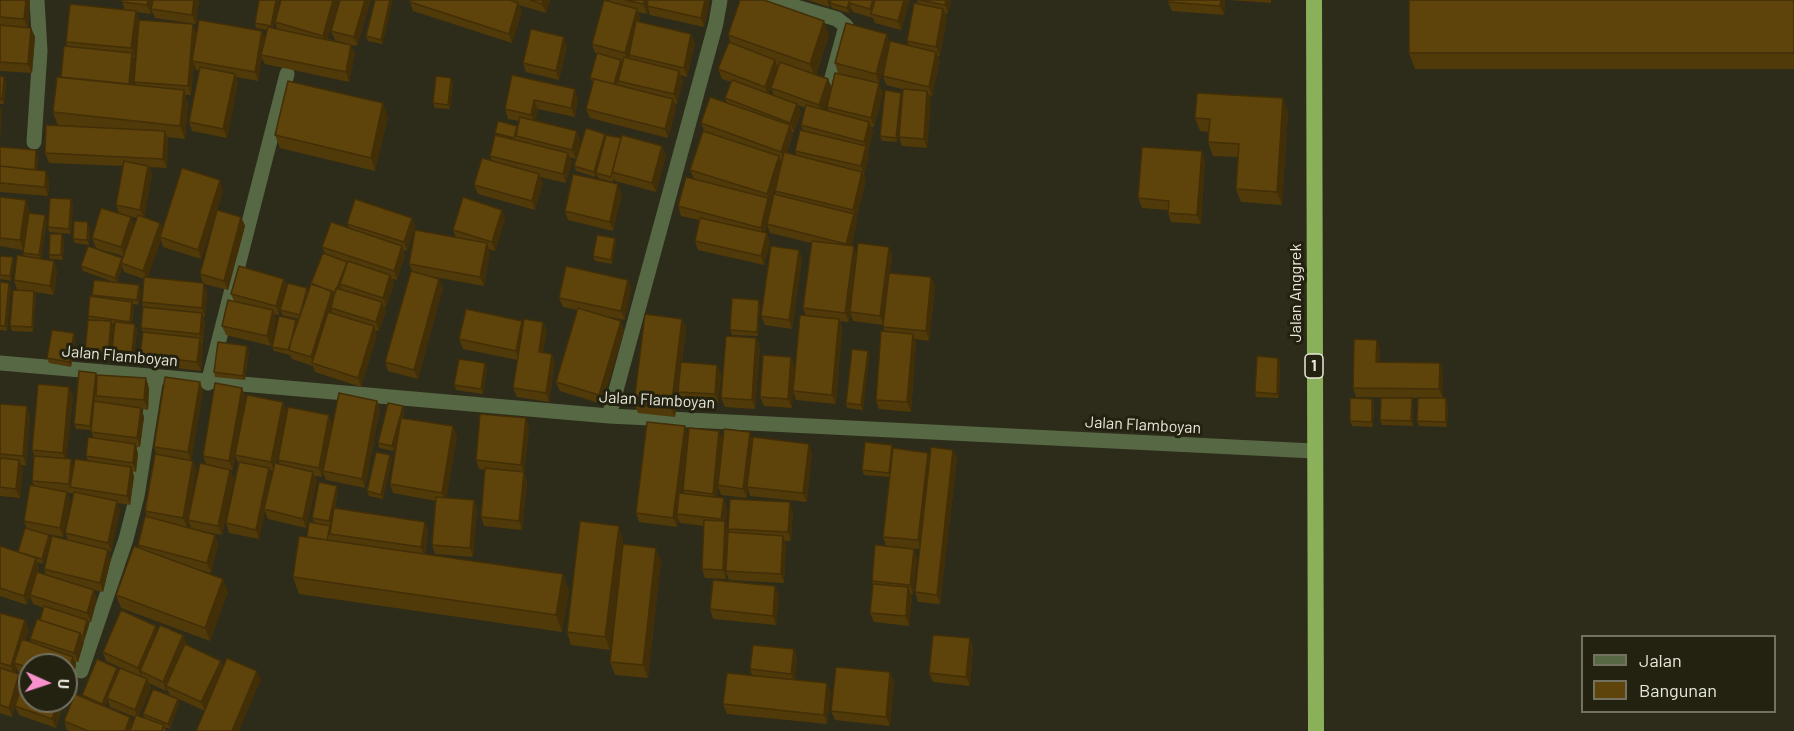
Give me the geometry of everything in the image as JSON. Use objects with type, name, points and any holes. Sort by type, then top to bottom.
[{"type":"highway","name":"Jalan Anggrek","points":[[1314,0],[1316,731]]},
{"type":"street","points":[[34,142],[40,51],[37,0]]},
{"type":"street","points":[[609,416],[716,23],[720,0]]},
{"type":"street","points":[[772,0],[843,22],[846,27],[830,85]]},
{"type":"street","points":[[208,383],[287,74]]},
{"type":"street","name":"Jalan Flamboyan","points":[[0,363],[208,383],[609,416],[1314,452]]},
{"type":"street","points":[[81,671],[126,539],[137,496],[156,377]]},
{"type":"building","points":[[0,0],[26,0],[24,19],[0,17]]},
{"type":"building","points":[[122,0],[148,0],[147,5],[122,2]]},
{"type":"building","points":[[153,0],[194,0],[192,15],[151,9]]},
{"type":"building","points":[[259,0],[276,0],[271,26],[255,23]]},
{"type":"building","points":[[281,0],[333,0],[323,36],[275,22]]},
{"type":"building","points":[[340,0],[365,0],[354,37],[331,31]]},
{"type":"building","points":[[375,0],[390,0],[381,40],[366,36]]},
{"type":"building","points":[[410,0],[510,0],[518,3],[509,34],[410,2]]},
{"type":"building","points":[[530,0],[543,0],[542,4]]},
{"type":"building","points":[[604,0],[637,9],[625,53],[592,44]]},
{"type":"building","points":[[625,0],[645,0],[643,4]]},
{"type":"building","points":[[648,0],[705,0],[701,18],[647,6]]},
{"type":"building","points":[[740,0],[764,0],[824,21],[810,64],[728,35]]},
{"type":"building","points":[[831,0],[850,0],[847,8],[830,3]]},
{"type":"building","points":[[850,0],[873,0],[870,9],[849,3]]},
{"type":"building","points":[[875,0],[904,0],[898,21],[871,14]]},
{"type":"building","points":[[919,0],[946,0],[945,5]]},
{"type":"building","points":[[1168,0],[1221,0],[1220,6],[1168,2]]},
{"type":"building","points":[[1409,0],[1794,0],[1794,53],[1409,53]]},
{"type":"building","points":[[914,3],[943,9],[936,47],[907,41]]},
{"type":"building","points":[[70,4],[136,11],[131,48],[66,42]]},
{"type":"building","points":[[139,20],[193,24],[188,86],[134,82]]},
{"type":"building","points":[[199,20],[262,31],[255,72],[192,61]]},
{"type":"building","points":[[636,21],[691,34],[684,68],[629,55]]},
{"type":"building","points":[[846,23],[887,34],[876,74],[835,63]]},
{"type":"building","points":[[0,25],[31,28],[28,64],[0,62]]},
{"type":"building","points":[[268,27],[351,45],[346,72],[261,55]]},
{"type":"building","points":[[531,29],[564,37],[556,71],[523,63]]},
{"type":"building","points":[[890,41],[936,52],[929,87],[883,76]]},
{"type":"building","points":[[729,42],[775,60],[765,87],[718,69]]},
{"type":"building","points":[[64,46],[132,53],[129,84],[61,77]]},
{"type":"building","points":[[597,53],[621,60],[614,84],[590,78]]},
{"type":"building","points":[[624,57],[679,71],[674,94],[618,81]]},
{"type":"building","points":[[780,62],[828,79],[819,105],[771,88]]},
{"type":"building","points":[[200,67],[235,74],[223,129],[189,122]]},
{"type":"building","points":[[835,73],[879,83],[871,118],[827,107]]},
{"type":"building","points":[[512,75],[575,89],[571,108],[534,100],[531,115],[505,109]]},
{"type":"building","points":[[0,76],[4,77],[2,99],[0,99]]},
{"type":"building","points":[[436,76],[451,78],[448,105],[433,103]]},
{"type":"building","points":[[57,77],[184,90],[180,126],[53,112]]},
{"type":"building","points":[[594,79],[673,99],[665,129],[586,109]]},
{"type":"building","points":[[732,80],[797,104],[790,123],[725,98]]},
{"type":"building","points":[[288,81],[383,103],[371,158],[275,135]]},
{"type":"building","points":[[903,89],[927,91],[924,139],[899,137]]},
{"type":"building","points":[[885,90],[901,93],[896,138],[880,136]]},
{"type":"building","points":[[1197,93],[1283,98],[1277,192],[1236,189],[1239,144],[1208,142],[1210,119],[1195,118]]},
{"type":"building","points":[[710,97],[790,125],[781,152],[701,123]]},
{"type":"building","points":[[806,105],[869,122],[864,142],[801,125]]},
{"type":"building","points":[[520,117],[577,131],[572,150],[516,136]]},
{"type":"building","points":[[498,121],[517,126],[514,138],[495,133]]},
{"type":"building","points":[[46,125],[165,131],[163,159],[45,153]]},
{"type":"building","points":[[586,128],[605,134],[594,172],[574,166]]},
{"type":"building","points":[[800,130],[866,146],[861,166],[795,151]]},
{"type":"building","points":[[703,131],[779,156],[767,194],[690,170]]},
{"type":"building","points":[[495,135],[568,153],[563,174],[490,156]]},
{"type":"building","points":[[606,135],[621,138],[611,177],[596,173]]},
{"type":"building","points":[[622,135],[662,146],[652,183],[612,172]]},
{"type":"building","points":[[0,147],[36,150],[35,170],[0,166]]},
{"type":"building","points":[[1142,147],[1202,151],[1197,215],[1168,213],[1169,201],[1138,198]]},
{"type":"building","points":[[784,152],[862,172],[853,210],[775,191]]},
{"type":"building","points":[[482,158],[539,174],[532,201],[474,185]]},
{"type":"building","points":[[124,161],[148,166],[140,210],[116,205]]},
{"type":"building","points":[[0,166],[46,171],[45,187],[0,183]]},
{"type":"building","points":[[182,168],[220,180],[198,250],[160,237]]},
{"type":"building","points":[[573,174],[618,184],[610,222],[565,211]]},
{"type":"building","points":[[686,177],[768,198],[761,228],[678,206]]},
{"type":"building","points":[[774,194],[854,214],[846,244],[767,224]]},
{"type":"building","points":[[0,197],[26,200],[20,240],[0,238]]},
{"type":"building","points":[[463,197],[502,210],[492,242],[453,230]]},
{"type":"building","points":[[50,198],[71,199],[69,229],[48,227]]},
{"type":"building","points":[[355,199],[412,218],[404,242],[347,224]]},
{"type":"building","points":[[101,208],[131,217],[121,247],[92,238]]},
{"type":"building","points":[[217,210],[241,217],[224,281],[200,274]]},
{"type":"building","points":[[29,213],[45,215],[39,255],[23,253]]},
{"type":"building","points":[[138,215],[160,223],[143,271],[121,263]]},
{"type":"building","points":[[700,218],[767,233],[761,256],[695,241]]},
{"type":"building","points":[[74,221],[88,222],[87,240],[73,239]]},
{"type":"building","points":[[331,222],[402,246],[394,271],[322,247]]},
{"type":"building","points":[[415,230],[487,243],[480,277],[409,264]]},
{"type":"building","points":[[50,234],[62,234],[61,255],[49,255]]},
{"type":"building","points":[[597,235],[615,238],[611,260],[593,256]]},
{"type":"building","points":[[812,241],[854,246],[845,313],[803,308]]},
{"type":"building","points":[[858,243],[889,247],[880,316],[850,312]]},
{"type":"building","points":[[88,246],[122,258],[115,278],[81,266]]},
{"type":"building","points":[[771,246],[799,250],[789,320],[761,316]]},
{"type":"building","points":[[323,253],[347,262],[335,293],[311,283]]},
{"type":"building","points":[[17,255],[54,261],[50,286],[14,280]]},
{"type":"building","points":[[0,256],[13,257],[10,276],[0,275]]},
{"type":"building","points":[[348,261],[390,275],[383,298],[340,284]]},
{"type":"building","points":[[239,266],[284,279],[276,306],[231,294]]},
{"type":"building","points":[[566,266],[628,280],[621,311],[559,298]]},
{"type":"building","points":[[411,271],[439,279],[414,370],[385,362]]},
{"type":"building","points":[[889,273],[931,277],[926,331],[883,327]]},
{"type":"building","points":[[144,277],[204,283],[202,308],[142,302]]},
{"type":"building","points":[[94,280],[139,285],[137,300],[92,295]]},
{"type":"building","points":[[0,282],[9,283],[5,326],[0,326]]},
{"type":"building","points":[[288,283],[307,288],[300,315],[280,310]]},
{"type":"building","points":[[311,284],[332,291],[311,357],[288,350]]},
{"type":"building","points":[[336,288],[382,302],[376,322],[331,308]]},
{"type":"building","points":[[13,290],[34,291],[32,327],[10,326]]},
{"type":"building","points":[[90,296],[132,302],[130,322],[88,316]]},
{"type":"building","points":[[732,298],[759,300],[757,332],[730,330]]},
{"type":"building","points":[[228,300],[273,310],[267,336],[222,326]]},
{"type":"building","points":[[143,307],[202,313],[200,334],[141,328]]},
{"type":"building","points":[[578,308],[621,321],[599,395],[556,382]]},
{"type":"building","points":[[466,309],[522,321],[516,351],[459,339]]},
{"type":"building","points":[[328,312],[374,326],[358,378],[312,363]]},
{"type":"building","points":[[645,314],[682,319],[671,408],[634,403]]},
{"type":"building","points":[[800,315],[839,319],[832,395],[793,391]]},
{"type":"building","points":[[279,316],[296,320],[289,350],[272,347]]},
{"type":"building","points":[[524,319],[543,322],[539,352],[552,354],[546,393],[513,388]]},
{"type":"building","points":[[88,320],[111,321],[108,354],[85,352]]},
{"type":"building","points":[[115,322],[135,324],[132,352],[112,350]]},
{"type":"building","points":[[52,330],[74,333],[69,362],[47,358]]},
{"type":"building","points":[[881,331],[913,334],[907,402],[876,400]]},
{"type":"building","points":[[143,332],[200,338],[197,362],[140,355]]},
{"type":"building","points":[[726,336],[756,338],[752,400],[721,398]]},
{"type":"building","points":[[1354,339],[1377,340],[1376,362],[1440,363],[1439,389],[1353,388]]},
{"type":"building","points":[[218,342],[247,346],[243,376],[214,372]]},
{"type":"building","points":[[852,349],[868,351],[861,405],[846,403]]},
{"type":"building","points":[[763,355],[791,357],[788,399],[760,397]]},
{"type":"building","points":[[1257,356],[1278,358],[1277,394],[1255,392]]},
{"type":"building","points":[[459,359],[485,363],[481,389],[454,385]]},
{"type":"building","points":[[681,362],[717,365],[715,394],[678,392]]},
{"type":"building","points":[[79,371],[96,373],[90,426],[74,424]]},
{"type":"building","points":[[97,375],[146,378],[144,400],[96,396]]},
{"type":"building","points":[[165,377],[200,382],[188,452],[154,447]]},
{"type":"building","points":[[215,383],[242,388],[229,461],[203,456]]},
{"type":"building","points":[[38,384],[69,387],[63,453],[32,450]]},
{"type":"building","points":[[339,393],[377,401],[362,479],[323,471]]},
{"type":"building","points":[[247,395],[283,402],[271,462],[235,455]]},
{"type":"building","points":[[1350,398],[1372,399],[1372,422],[1350,421]]},
{"type":"building","points":[[1381,398],[1412,398],[1411,421],[1380,420]]},
{"type":"building","points":[[1418,398],[1446,398],[1446,422],[1417,421]]},
{"type":"building","points":[[94,401],[141,408],[137,438],[91,432]]},
{"type":"building","points":[[388,403],[403,406],[392,446],[378,443]]},
{"type":"building","points":[[0,404],[27,406],[23,456],[0,454]]},
{"type":"building","points":[[288,407],[329,415],[319,468],[278,460]]},
{"type":"building","points":[[480,414],[526,418],[521,465],[476,460]]},
{"type":"building","points":[[401,418],[453,426],[442,493],[390,484]]},
{"type":"building","points":[[647,422],[685,426],[673,518],[636,513]]},
{"type":"building","points":[[689,428],[719,431],[713,494],[683,490]]},
{"type":"building","points":[[724,429],[750,432],[743,489],[718,485]]},
{"type":"building","points":[[88,437],[135,444],[133,463],[86,456]]},
{"type":"building","points":[[753,437],[809,444],[803,493],[747,487]]},
{"type":"building","points":[[865,442],[892,445],[889,473],[862,470]]},
{"type":"building","points":[[931,447],[953,450],[937,595],[915,592]]},
{"type":"building","points":[[893,448],[928,453],[918,540],[883,537]]},
{"type":"building","points":[[376,452],[390,455],[381,495],[367,491]]},
{"type":"building","points":[[155,454],[193,461],[183,518],[145,511]]},
{"type":"building","points":[[34,456],[71,459],[69,484],[32,481]]},
{"type":"building","points":[[0,458],[19,460],[16,489],[0,487]]},
{"type":"building","points":[[75,459],[131,467],[127,496],[70,487]]},
{"type":"building","points":[[239,462],[269,468],[256,530],[226,523]]},
{"type":"building","points":[[200,463],[230,470],[218,526],[188,520]]},
{"type":"building","points":[[275,463],[313,472],[303,519],[264,509]]},
{"type":"building","points":[[485,468],[524,472],[519,521],[481,517]]},
{"type":"building","points":[[319,482],[337,486],[329,521],[312,518]]},
{"type":"building","points":[[30,485],[67,492],[60,528],[24,521]]},
{"type":"building","points":[[74,492],[117,501],[108,543],[65,533]]},
{"type":"building","points":[[679,493],[724,498],[721,519],[677,514]]},
{"type":"building","points":[[436,497],[474,500],[470,548],[432,545]]},
{"type":"building","points":[[730,499],[790,502],[788,532],[728,529]]},
{"type":"building","points":[[334,508],[425,522],[421,547],[330,534]]},
{"type":"building","points":[[145,516],[215,535],[207,563],[138,545]]},
{"type":"building","points":[[704,520],[725,521],[723,570],[702,569]]},
{"type":"building","points":[[580,521],[619,526],[605,637],[567,632]]},
{"type":"building","points":[[309,522],[330,526],[327,540],[307,537]]},
{"type":"building","points":[[25,528],[49,535],[42,559],[18,552]]},
{"type":"building","points":[[728,532],[783,536],[781,574],[726,571]]},
{"type":"building","points":[[52,536],[108,550],[100,583],[44,569]]},
{"type":"building","points":[[299,536],[563,574],[556,615],[293,577]]},
{"type":"building","points":[[623,544],[656,548],[643,665],[610,662]]},
{"type":"building","points":[[875,545],[914,549],[910,585],[872,581]]},
{"type":"building","points":[[0,546],[36,558],[24,596],[0,588]]},
{"type":"building","points":[[134,546],[223,579],[205,628],[116,595]]},
{"type":"building","points":[[37,572],[94,590],[87,613],[30,595]]},
{"type":"building","points":[[713,580],[775,586],[773,616],[710,609]]},
{"type":"building","points":[[873,584],[908,587],[906,616],[870,613]]},
{"type":"building","points":[[44,606],[87,620],[83,636],[40,620]]},
{"type":"building","points":[[121,610],[156,626],[138,668],[103,652]]},
{"type":"building","points":[[0,613],[25,620],[11,666],[0,663]]},
{"type":"building","points":[[37,619],[80,633],[74,653],[30,639]]},
{"type":"building","points":[[160,625],[183,635],[163,682],[140,671]]},
{"type":"building","points":[[933,635],[970,638],[966,677],[929,673]]},
{"type":"building","points":[[22,639],[62,653],[18,653],[18,664],[14,663]]},
{"type":"building","points":[[185,644],[221,661],[201,702],[166,686]]},
{"type":"building","points":[[753,645],[794,649],[791,674],[750,669]]},
{"type":"building","points":[[227,658],[257,671],[232,731],[196,731]]},
{"type":"building","points":[[97,659],[117,668],[102,704],[82,695]]},
{"type":"building","points":[[836,667],[890,672],[886,717],[831,711]]},
{"type":"building","points":[[0,668],[18,674],[18,677],[9,708],[0,705]]},
{"type":"building","points":[[120,668],[147,679],[135,710],[107,698]]},
{"type":"building","points":[[727,673],[827,683],[824,715],[723,704]]},
{"type":"building","points":[[153,689],[178,699],[168,724],[143,714]]},
{"type":"building","points":[[78,695],[130,717],[125,731],[88,731],[64,721],[67,713],[78,713]]},
{"type":"building","points":[[35,713],[54,713],[52,719]]},
{"type":"building","points":[[136,715],[164,725],[162,731],[130,731]]}]
